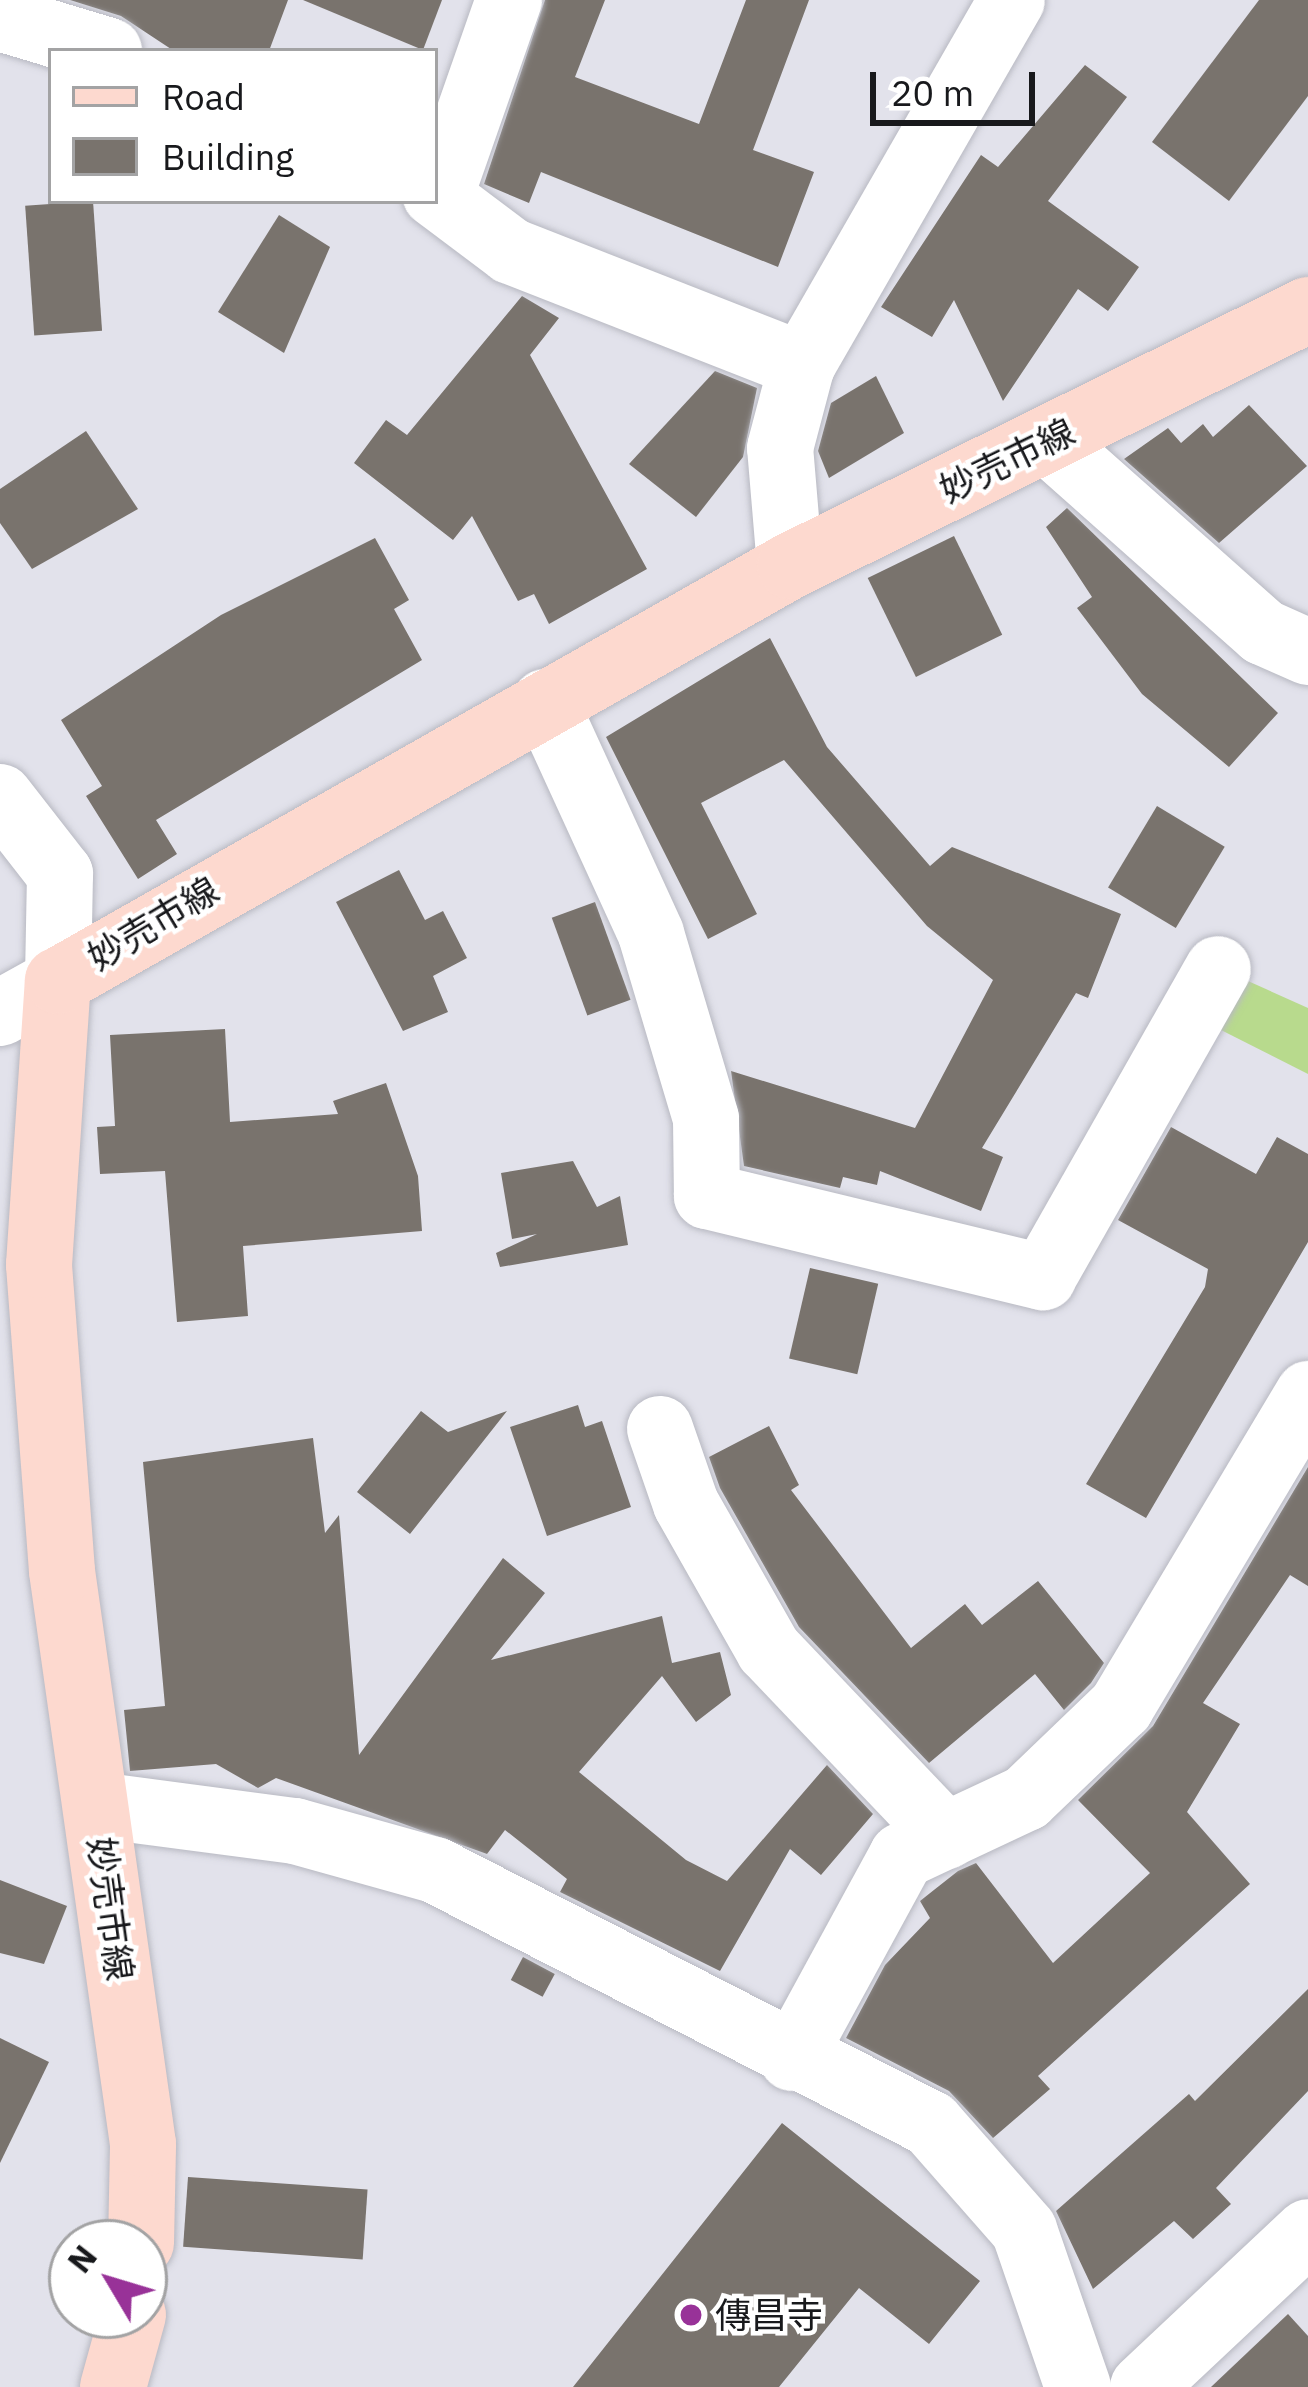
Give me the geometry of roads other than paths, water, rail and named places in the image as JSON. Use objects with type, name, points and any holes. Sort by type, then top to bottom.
[{"type":"main road","name":"妙売市線","points":[[141,2219],[143,2144],[62,1571],[39,1265],[58,981],[790,566],[1308,310]]},
{"type":"main road","points":[[113,2387],[126,2339]]},
{"type":"street","points":[[509,0],[438,195],[512,250],[802,364]]},
{"type":"street","points":[[790,566],[780,448],[802,364],[1012,0]]},
{"type":"street","points":[[0,18],[99,48]]},
{"type":"street","points":[[1048,441],[1263,632],[1308,652]]},
{"type":"street","points":[[544,702],[651,934],[706,1119],[707,1196],[1043,1277],[1218,970]]},
{"type":"street","points":[[0,796],[60,874],[58,981],[0,1012]]},
{"type":"street","points":[[792,2057],[877,1889],[902,1856],[1026,1798],[1121,1707],[1308,1394]]},
{"type":"street","points":[[660,1429],[686,1504],[769,1650],[946,1836]]},
{"type":"street","points":[[97,1804],[295,1831],[435,1870],[792,2057],[931,2124],[1024,2230],[1078,2387]]},
{"type":"street","points":[[1143,2387],[1308,2232]]},
{"type":"place","name":"傳昌寺","points":[[691,2315]]}]
